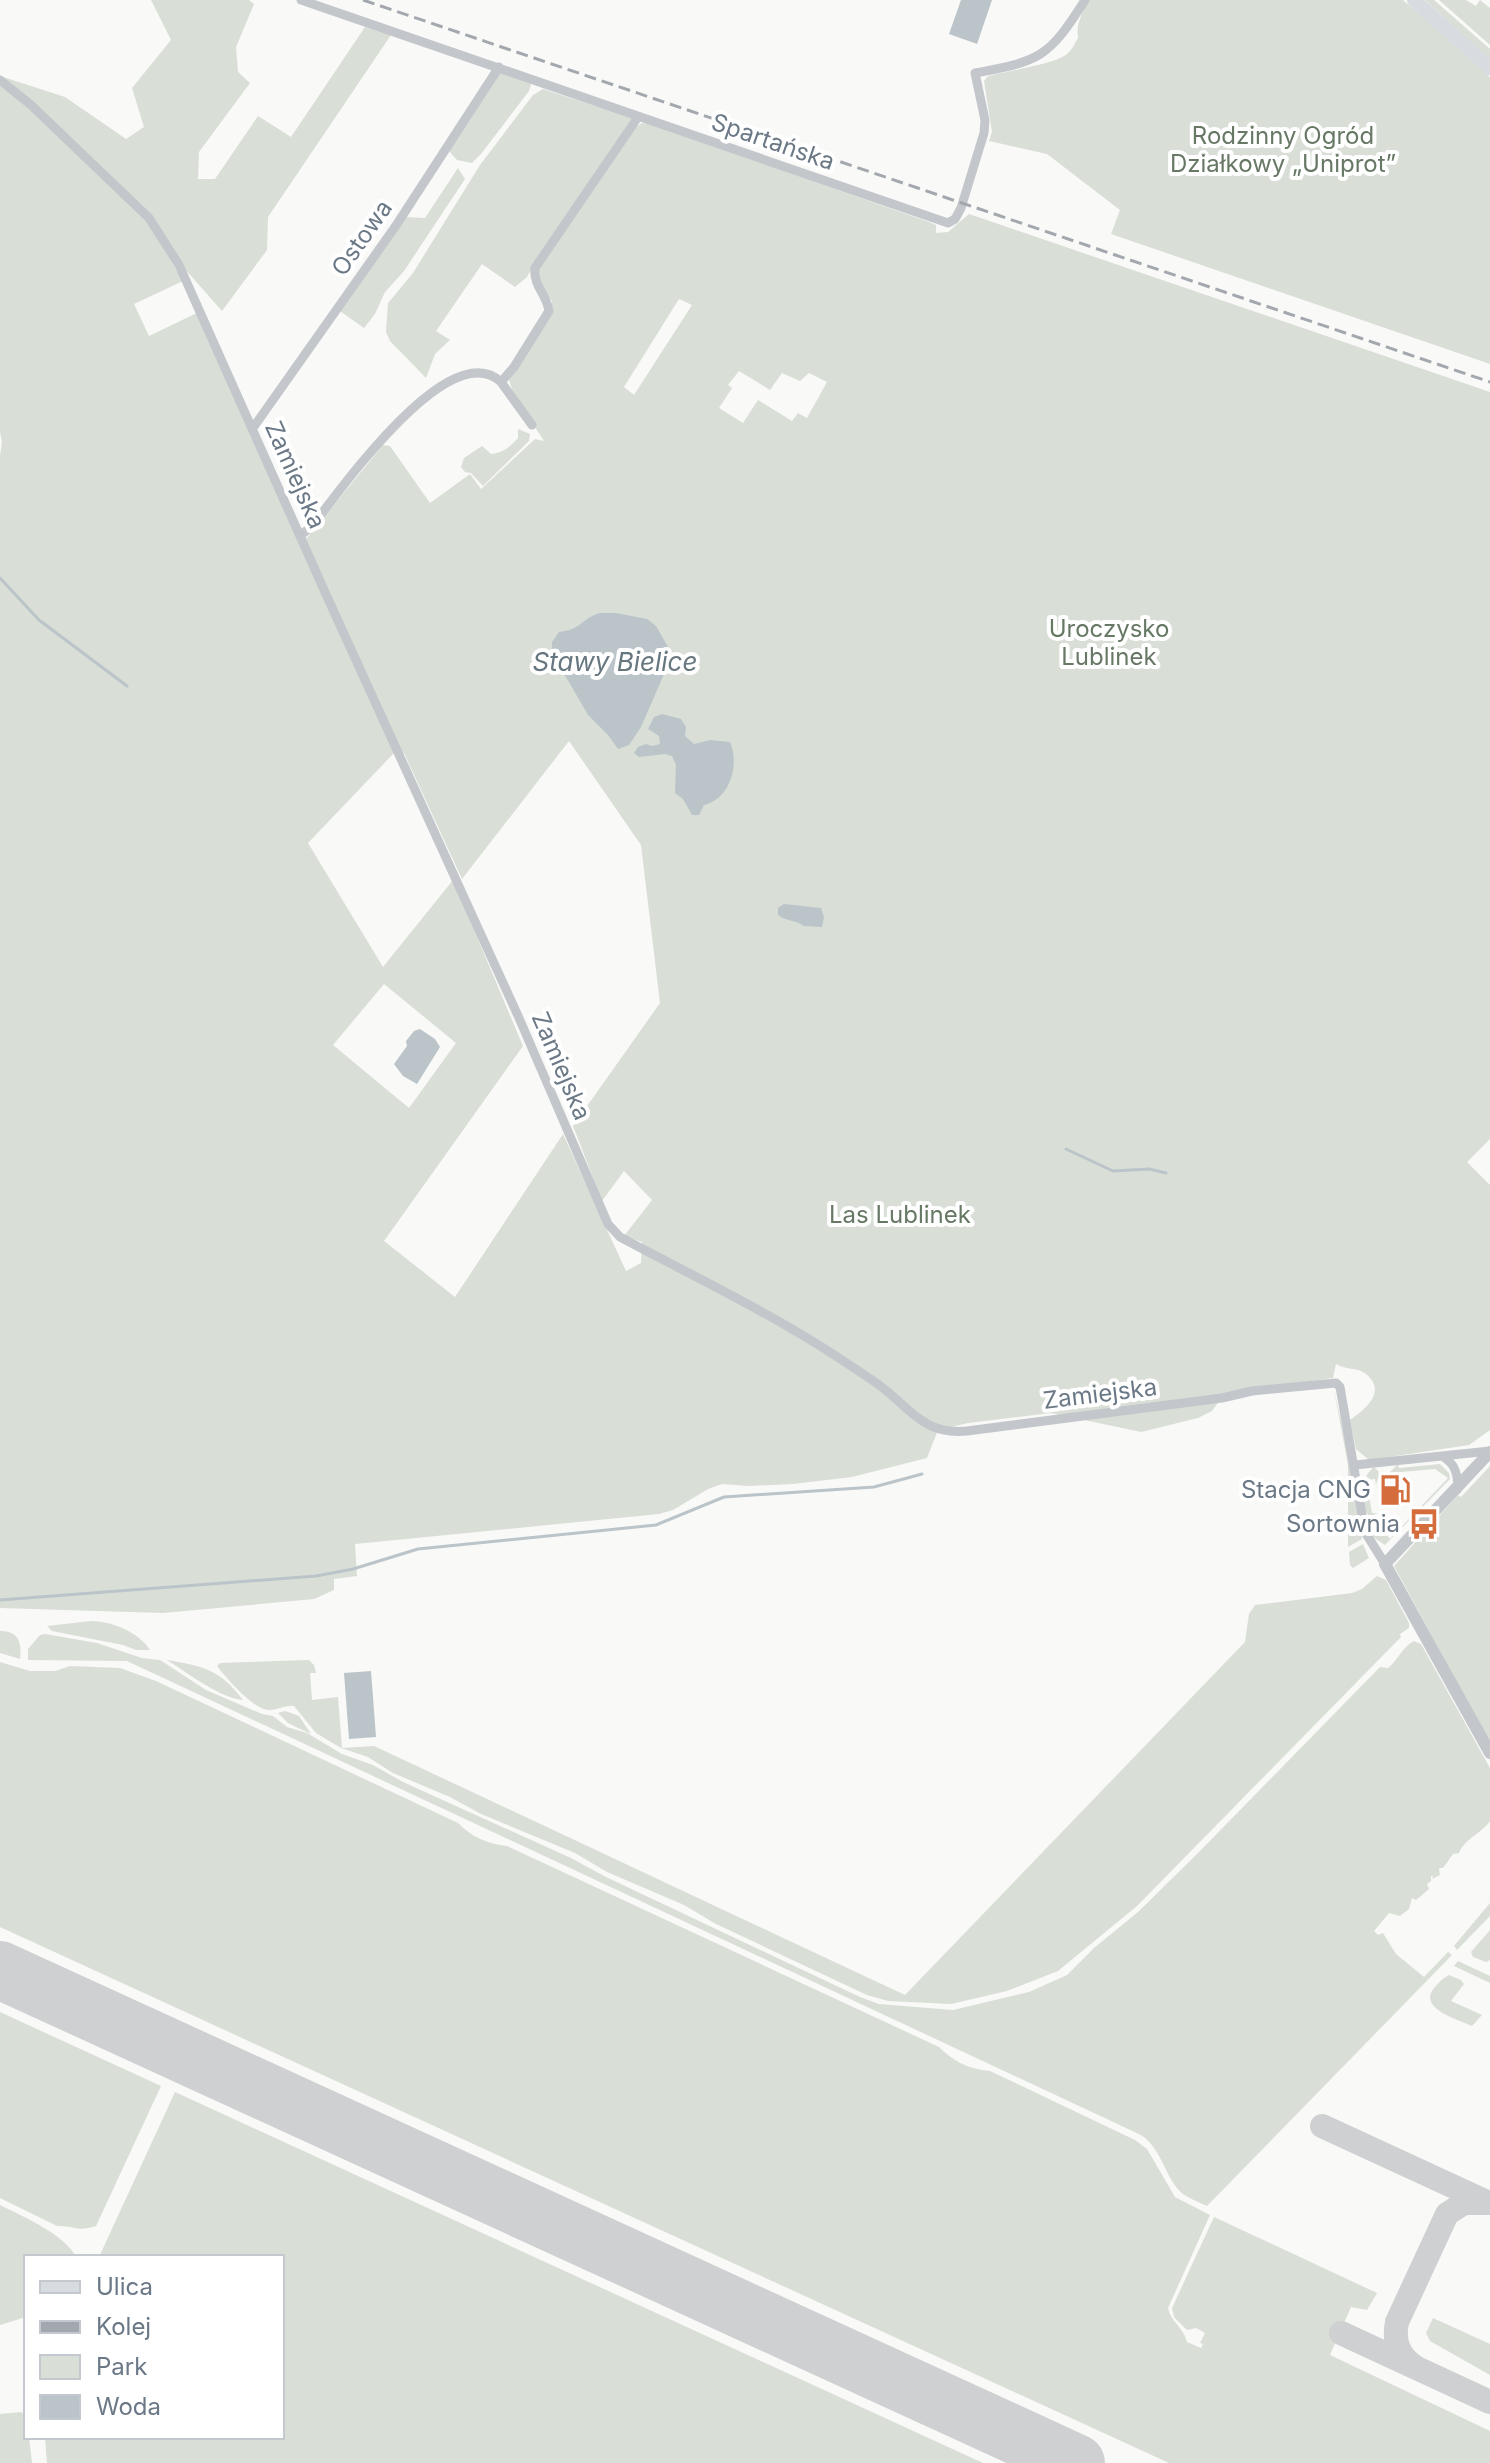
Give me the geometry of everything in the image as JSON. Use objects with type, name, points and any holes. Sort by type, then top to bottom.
[{"type":"main road","points":[[1414,0],[1490,68]]},
{"type":"street","name":"Spartańska","points":[[301,0],[948,223],[955,219],[961,208],[984,133],[985,120],[975,73],[1025,64],[1044,54],[1062,35],[1085,0]]},
{"type":"street","name":"Ostowa","points":[[253,428],[397,224],[499,67]]},
{"type":"street","name":"Zamiejska","points":[[0,80],[31,105],[149,218],[179,265],[519,1018],[608,1224],[620,1237],[725,1291],[817,1344],[875,1382],[932,1428],[943,1431],[967,1431],[1222,1398],[1252,1391],[1336,1383],[1340,1387],[1365,1532],[1385,1564]]},
{"type":"street","points":[[501,382],[549,311],[548,303],[535,281],[535,268],[638,117]]},
{"type":"street","points":[[300,536],[312,526],[394,423],[432,392],[472,372],[484,372],[501,382],[532,425]]},
{"type":"street","points":[[1355,1465],[1490,1451]]},
{"type":"street","points":[[1490,1451],[1385,1564],[1490,1753]]},
{"type":"street","points":[[1442,1456],[1454,1467],[1457,1490]]},
{"type":"green space","points":[[151,0],[249,0],[254,4],[236,47],[238,72],[250,83],[199,152],[198,179],[215,179],[258,116],[291,137],[365,27],[391,35],[268,217],[267,250],[222,311],[184,268],[150,216],[0,76],[65,97],[126,139],[144,127],[132,88],[171,40]]},
{"type":"green space","name":"Rodzinny Ogród Działkowy „Uniprot”","points":[[1089,0],[1403,0],[1486,71],[1490,78],[1490,364],[1111,234],[1120,210],[1047,154],[989,141],[992,132],[984,81],[988,76],[1042,64],[1067,54],[1078,38],[1079,23]]},
{"type":"green space","points":[[1425,0],[1434,0],[1490,49],[1490,60]]},
{"type":"green space","points":[[1439,0],[1466,0],[1476,6],[1480,0],[1490,8],[1490,45]]},
{"type":"green space","points":[[501,71],[527,80],[531,85],[529,91],[472,163],[457,160],[448,150]]},
{"type":"green space","points":[[0,84],[29,106],[146,219],[183,281],[134,304],[149,336],[197,313],[306,539],[383,445],[390,446],[430,503],[470,474],[481,489],[535,439],[544,441],[518,402],[509,378],[551,310],[552,301],[544,293],[533,266],[527,277],[515,287],[482,264],[436,331],[450,340],[435,354],[426,378],[390,341],[386,332],[388,303],[413,273],[480,165],[533,95],[543,89],[632,118],[588,183],[594,189],[633,129],[642,123],[650,124],[929,222],[936,225],[936,233],[948,232],[969,214],[1490,392],[1490,1139],[1467,1162],[1490,1185],[1490,1430],[1469,1445],[1369,1460],[1356,1449],[1350,1420],[1372,1400],[1375,1387],[1366,1374],[1336,1364],[1333,1378],[1225,1393],[1212,1411],[1198,1418],[1141,1432],[1051,1413],[968,1423],[938,1430],[927,1458],[852,1477],[793,1484],[722,1484],[673,1510],[659,1514],[355,1544],[357,1576],[334,1579],[334,1590],[314,1599],[163,1613],[0,1608]],"holes":[[[679,299],[692,305],[634,395],[624,387]],[[739,371],[770,390],[782,373],[800,381],[809,373],[827,382],[807,418],[798,413],[792,421],[758,400],[743,423],[719,408],[732,388],[728,385]],[[569,741],[641,845],[660,1003],[573,1126],[602,1201],[624,1171],[652,1200],[624,1236],[642,1242],[641,1263],[626,1271],[563,1134],[455,1297],[384,1241],[523,1046],[453,880],[383,967],[308,843],[393,754],[404,753],[462,879]],[[384,984],[456,1043],[409,1108],[333,1045]]]},
{"type":"green space","points":[[458,168],[465,179],[404,271],[385,292],[375,314],[364,328],[340,311],[404,217],[425,218]]},
{"type":"green space","points":[[518,429],[530,434],[529,441],[483,486],[461,467],[464,458],[482,446],[491,454],[506,449],[518,438]]},
{"type":"green space","points":[[1334,1390],[1351,1465],[1362,1539],[1348,1547],[1348,1465]]},
{"type":"green space","points":[[1398,1464],[1399,1468],[1440,1464],[1449,1473],[1450,1479],[1385,1545],[1373,1537],[1372,1527],[1379,1526],[1390,1539],[1448,1478],[1435,1469],[1389,1473]]},
{"type":"green space","points":[[1490,1466],[1490,1743],[1394,1566],[1458,1495],[1461,1497]]},
{"type":"green space","points":[[1374,1467],[1380,1473],[1377,1492],[1375,1479],[1366,1480],[1372,1513],[1377,1513],[1370,1517],[1363,1505],[1362,1491],[1366,1477]]},
{"type":"green space","points":[[1363,1544],[1369,1558],[1353,1568],[1349,1552]]},
{"type":"green space","points":[[1377,1576],[1386,1580],[1409,1628],[1137,1906],[1058,1971],[1007,1991],[951,2004],[888,2001],[867,1995],[716,1924],[684,1905],[607,1872],[575,1853],[481,1814],[393,1773],[368,1757],[341,1748],[316,1733],[294,1706],[263,1709],[241,1692],[217,1666],[220,1663],[309,1660],[316,1673],[310,1673],[312,1700],[338,1697],[342,1748],[374,1746],[905,1995],[1245,1642],[1249,1614],[1255,1605],[1352,1593]]},
{"type":"green space","points":[[91,1621],[124,1629],[139,1638],[150,1650],[136,1650],[52,1631],[47,1626]]},
{"type":"green space","points":[[0,1631],[11,1633],[18,1639],[20,1659],[0,1653]]},
{"type":"green space","points":[[40,1635],[97,1643],[142,1658],[160,1660],[206,1690],[273,1716],[287,1727],[307,1733],[342,1754],[373,1765],[403,1782],[879,2004],[953,2010],[1029,1992],[1067,1975],[1199,1852],[1380,1667],[1388,1668],[1414,1641],[1421,1644],[1490,1768],[1490,1821],[1459,1853],[1453,1854],[1443,1868],[1439,1868],[1440,1875],[1432,1879],[1431,1876],[1427,1884],[1429,1889],[1416,1900],[1412,1898],[1409,1909],[1400,1916],[1389,1913],[1374,1931],[1378,1935],[1383,1933],[1396,1954],[1424,1977],[1448,1952],[1452,1955],[1207,2206],[1177,2188],[1155,2149],[1141,2135],[127,1661],[28,1660],[28,1649]]},
{"type":"green space","points":[[167,1660],[190,1664],[218,1675],[243,1700],[215,1690]]},
{"type":"green space","points":[[0,1662],[30,1671],[55,1671],[70,1666],[120,1668],[156,1681],[458,1823],[480,1839],[507,1846],[939,2047],[962,2064],[990,2071],[1135,2140],[1147,2149],[1175,2197],[1210,2215],[1168,2308],[1187,2342],[1201,2348],[1205,2333],[1196,2328],[1187,2330],[1174,2317],[1172,2308],[1214,2217],[1377,2293],[1367,2310],[1351,2307],[1330,2355],[1490,2431],[1490,2463],[1169,2463],[0,1927]]},
{"type":"green space","points":[[285,1711],[299,1716],[311,1734],[288,1723],[278,1713]]},
{"type":"green space","points":[[1490,1903],[1490,1916],[1457,1950],[1454,1946]]},
{"type":"green space","points":[[1490,1930],[1490,1960],[1486,1962],[1473,1957],[1471,1952]]},
{"type":"green space","points":[[1458,1961],[1490,1976],[1490,1983],[1454,1966]]},
{"type":"green space","points":[[1449,1975],[1464,1984],[1451,2001],[1482,2015],[1472,2026],[1441,2012],[1431,2001],[1435,1987]]},
{"type":"green space","points":[[0,2012],[161,2086],[96,2226],[80,2229],[57,2226],[0,2198]]},
{"type":"green space","points":[[175,2092],[983,2463],[47,2463],[45,2439],[284,2439],[284,2255],[100,2255]]},
{"type":"green space","points":[[0,2205],[53,2234],[75,2255],[24,2255],[24,2318],[0,2325]]},
{"type":"green space","points":[[1433,2318],[1490,2344],[1490,2375],[1430,2341],[1426,2333]]},
{"type":"green space","points":[[0,2414],[24,2414],[24,2439],[29,2439],[32,2463],[0,2463]]},
{"type":"water","points":[[961,0],[992,0],[977,44],[949,34]]},
{"type":"water","name":"Stawy Bielice","points":[[600,613],[647,619],[656,626],[668,647],[668,665],[641,727],[629,745],[618,749],[588,715],[566,677],[552,660],[552,642],[559,632],[572,629]]},
{"type":"water","name":"Stawy Bielice","points":[[662,714],[681,719],[686,727],[685,736],[694,744],[710,740],[730,742],[734,761],[730,780],[720,796],[704,805],[699,815],[692,815],[683,799],[675,793],[676,765],[672,756],[639,757],[634,753],[646,744],[660,744],[659,736],[648,729],[654,717]]},
{"type":"water","points":[[784,904],[821,908],[824,917],[822,927],[804,926],[781,917],[778,908]]},
{"type":"water","points":[[420,1029],[435,1039],[440,1047],[417,1084],[403,1076],[394,1064],[407,1046],[406,1041]]},
{"type":"water","points":[[371,1671],[376,1737],[349,1739],[344,1673]]},
{"type":"waterway","points":[[0,578],[39,620],[127,686]]},
{"type":"waterway","points":[[1066,1149],[1113,1171],[1149,1169],[1166,1173]]},
{"type":"waterway","points":[[0,1600],[316,1576],[353,1569],[418,1549],[656,1525],[724,1497],[874,1487],[922,1474]]},
{"type":"taxiway","points":[[1322,2126],[1487,2202]]},
{"type":"taxiway","points":[[1417,2368],[1399,2348],[1397,2322],[1447,2214],[1464,2203],[1489,2203]]},
{"type":"taxiway","points":[[1341,2333],[1490,2402]]},
{"type":"runway","points":[[0,1970],[1076,2463]]},
{"type":"railway","points":[[363,0],[1490,382]]},
{"type":"place","name":"Stacja CNG","points":[[1395,1490]]},
{"type":"place","name":"Sortownia","points":[[1424,1524]]},
{"type":"park label","name":"Uroczysko Lublinek","points":[[1109,643]]},
{"type":"park label","name":"Las Lublinek","points":[[900,1215]]}]
